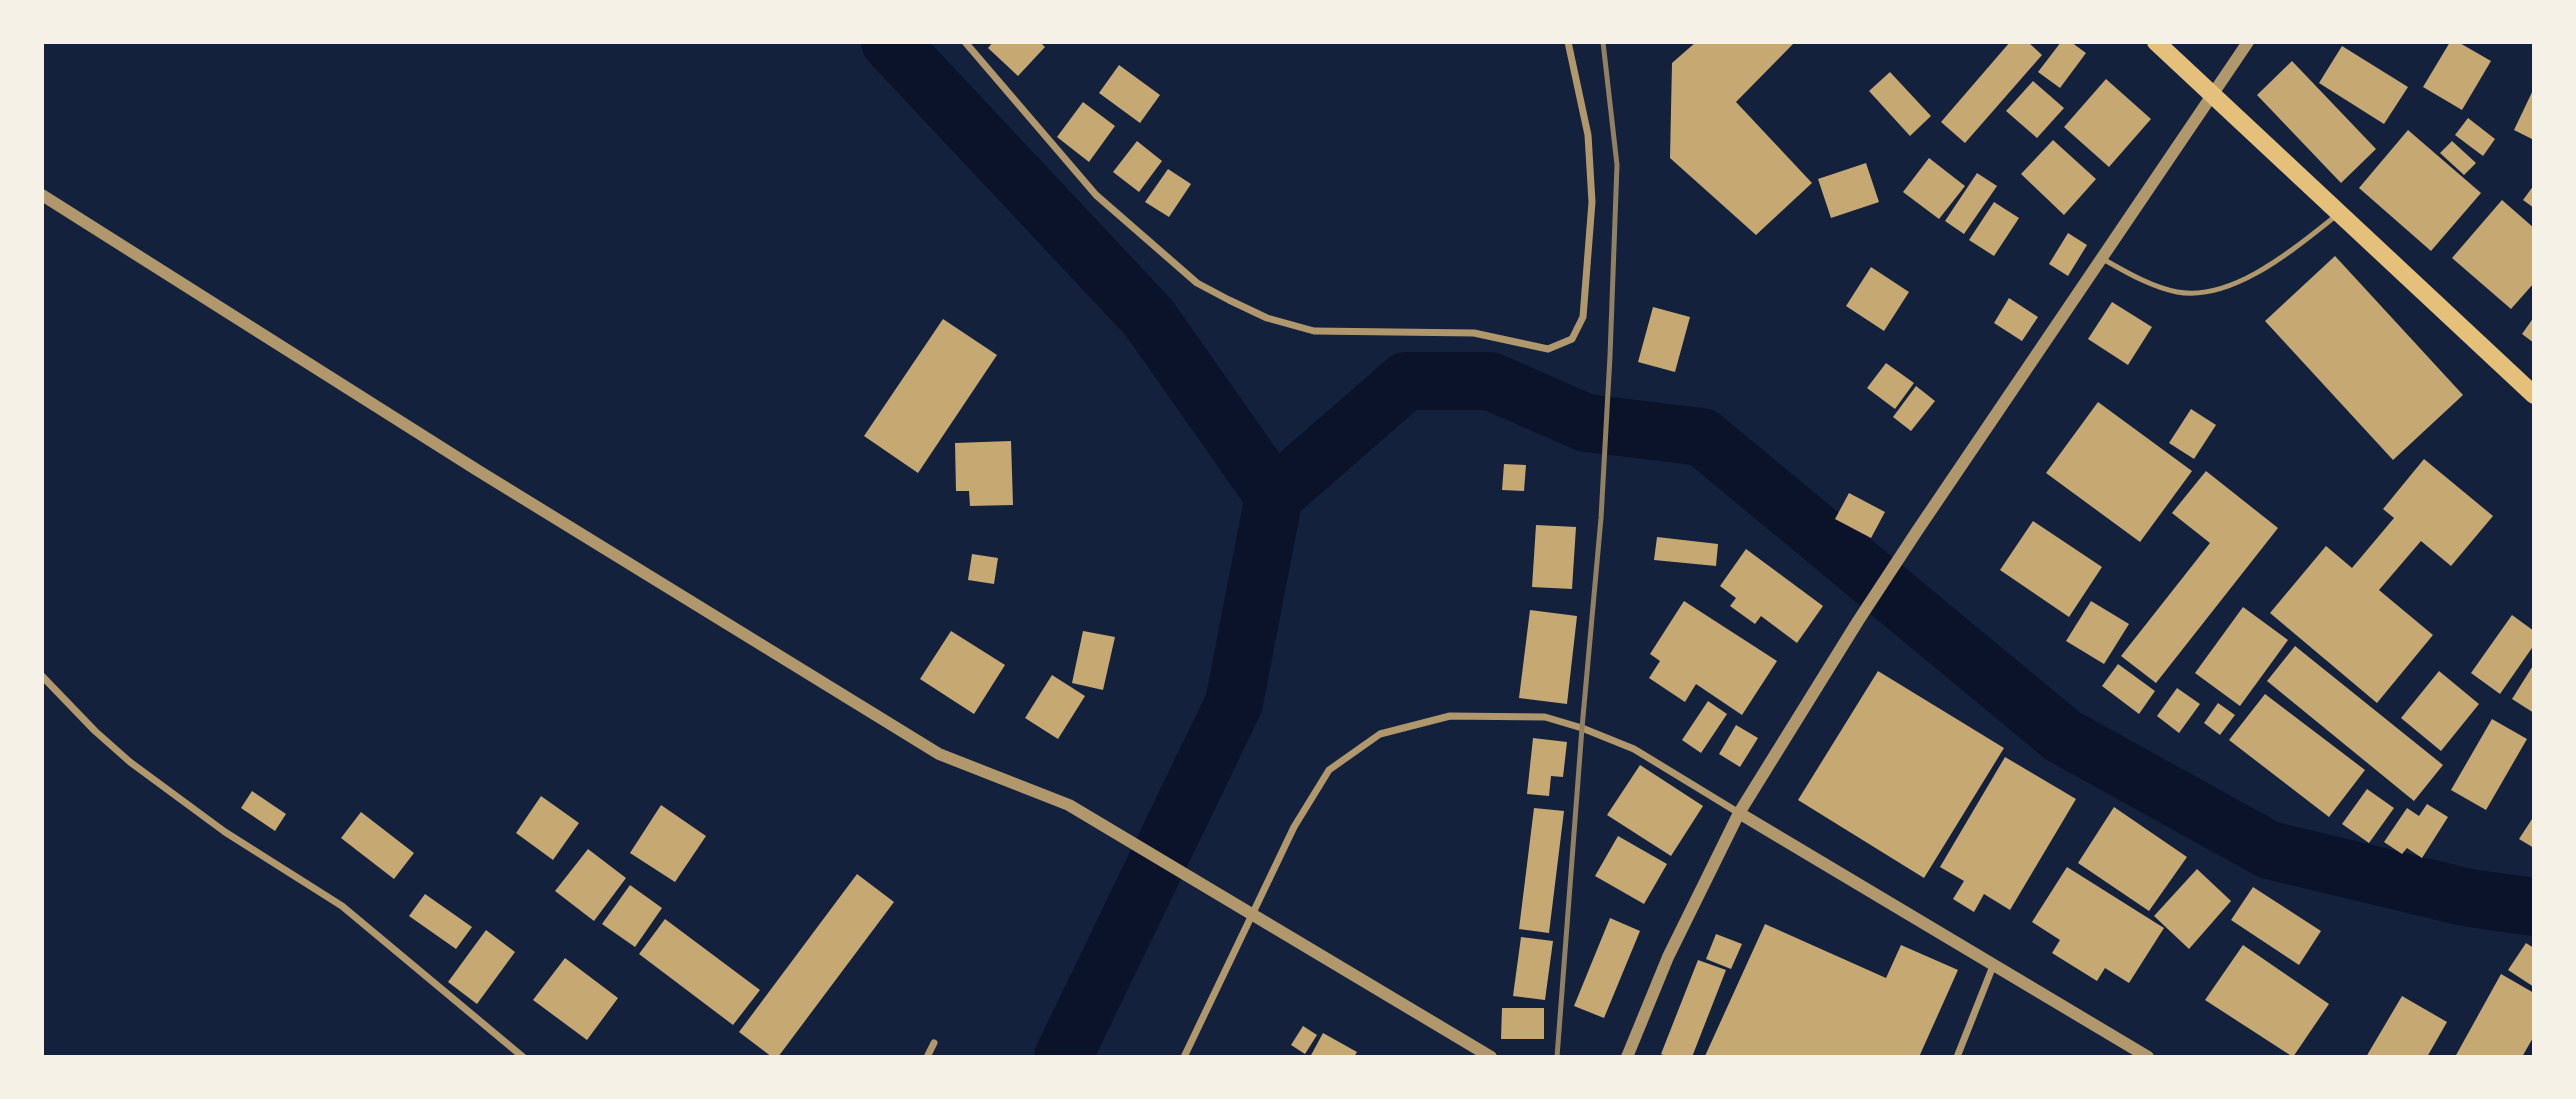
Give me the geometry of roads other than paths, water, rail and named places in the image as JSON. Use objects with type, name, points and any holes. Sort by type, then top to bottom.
[{"type":"main road","points":[[2156,42],[2534,395]]},
{"type":"street","points":[[965,42],[1096,195],[1197,283],[1229,300],[1267,318],[1314,331],[1474,333],[1548,349],[1572,339],[1583,317],[1592,202],[1588,135],[1567,42]]},
{"type":"street","points":[[1628,1057],[1668,957],[1740,813],[1858,621],[1917,531],[2248,42]]},
{"type":"street","points":[[42,195],[477,470],[939,754],[1069,805],[1491,1057]]},
{"type":"street","points":[[42,676],[95,731],[130,762],[225,832],[342,906],[523,1057]]},
{"type":"street","points":[[1184,1057],[1294,827],[1329,770],[1380,734],[1450,716],[1545,717],[1582,728],[1634,749],[2148,1057]]},
{"type":"street","points":[[1957,1057],[1993,966]]},
{"type":"street","points":[[928,1057],[934,1043]]},
{"type":"lane","points":[[2101,258],[2136,277],[2178,292],[2219,290],[2277,262],[2339,213]]},
{"type":"waterway","points":[[890,42],[1149,318],[1274,496],[1234,703],[1063,1057]]},
{"type":"waterway","points":[[1274,496],[1406,381],[1490,381],[1586,423],[1702,437],[2063,736],[2269,850],[2469,898],[2534,907]]},
{"type":"railway","points":[[1557,1057],[1601,518],[1610,356],[1617,165],[1603,42]]}]
